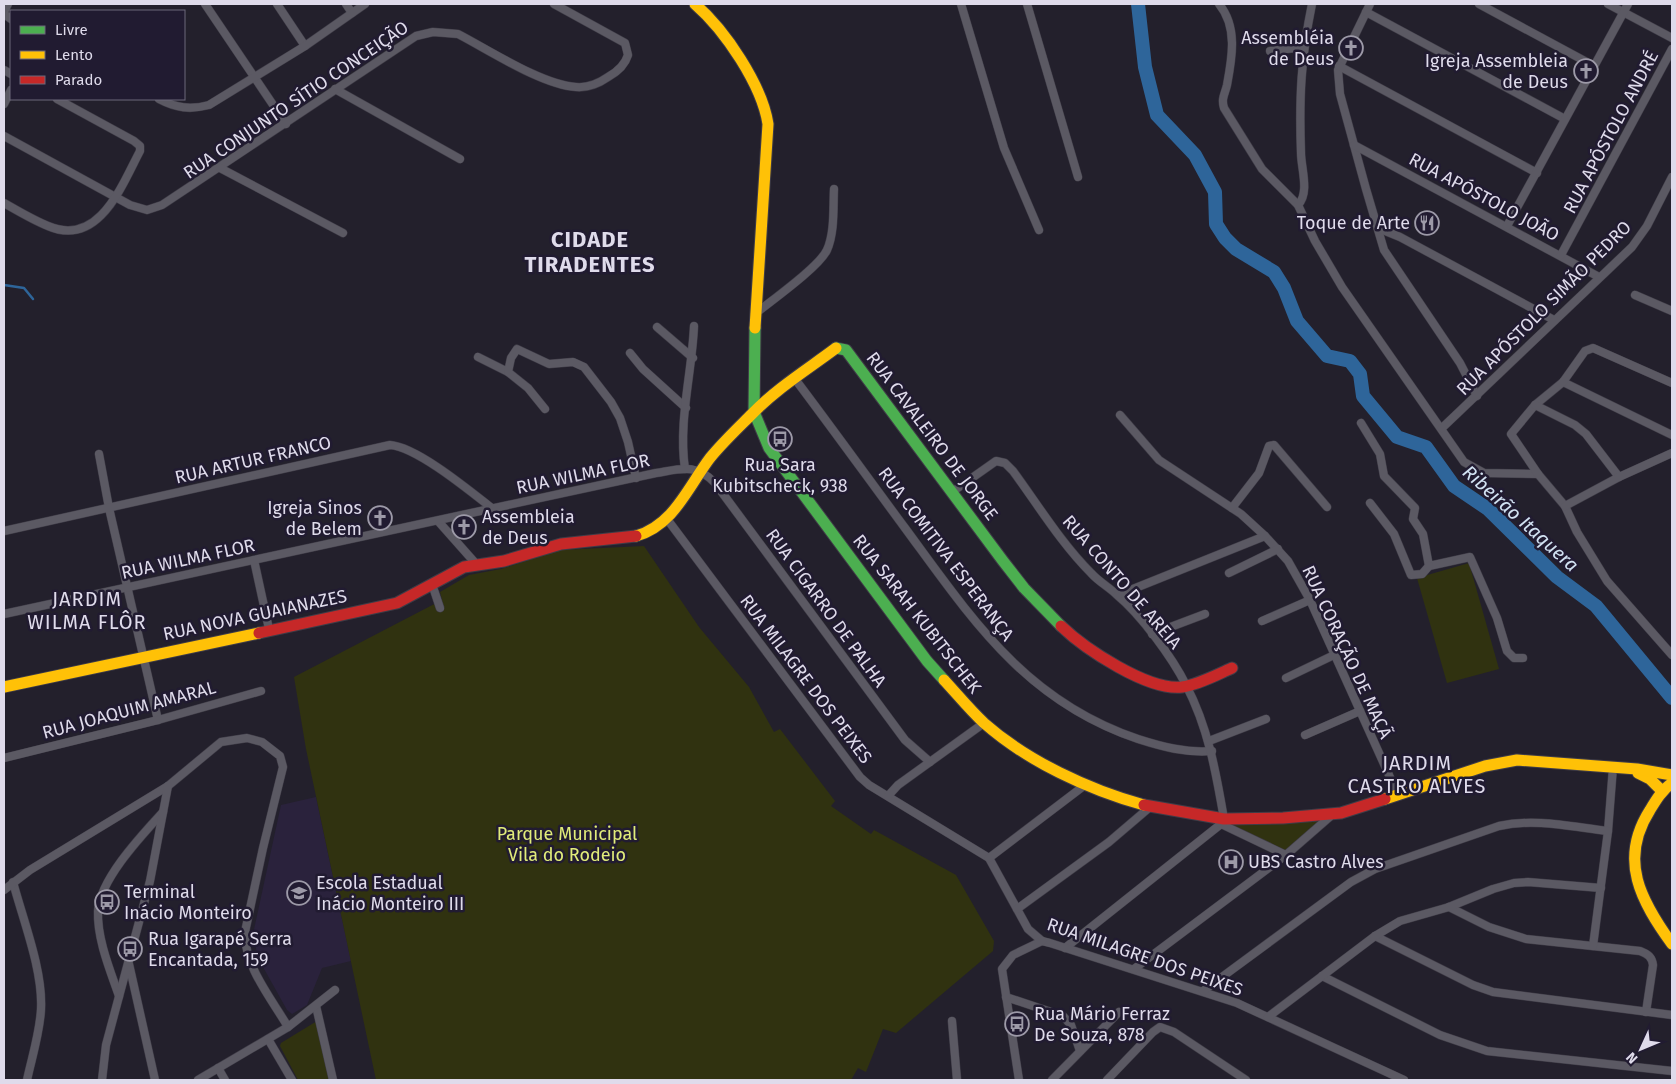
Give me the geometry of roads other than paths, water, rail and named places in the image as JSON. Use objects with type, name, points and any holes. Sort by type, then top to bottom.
[{"type":"street","points":[[4,13],[8,4]]},
{"type":"street","points":[[205,4],[286,124]]},
{"type":"street","points":[[277,4],[305,46]]},
{"type":"street","points":[[346,4],[352,13]]},
{"type":"street","points":[[161,100],[181,108],[195,109],[209,106],[305,46],[365,4]]},
{"type":"street","name":"RUA CONJUNTO SÍTIO CONCEIÇÃO","points":[[4,136],[116,198],[142,210],[151,210],[220,168],[416,36],[433,32],[458,34],[530,72],[574,87],[586,87],[600,82],[626,61],[628,55],[624,43],[554,4]]},
{"type":"street","points":[[695,4],[712,19],[748,74],[766,108],[768,124],[752,358],[754,412]]},
{"type":"street","points":[[961,4],[1004,148],[1039,230]]},
{"type":"street","points":[[1027,4],[1078,177]]},
{"type":"street","points":[[1219,4],[1230,24],[1233,44],[1227,87],[1222,99],[1224,108],[1262,169],[1298,205],[1315,241],[1342,287],[1464,462],[1474,470],[1484,473],[1538,474]]},
{"type":"street","points":[[1298,205],[1304,194],[1299,96],[1304,47],[1312,4]]},
{"type":"street","points":[[1370,4],[1340,66],[1340,94],[1384,250],[1452,350],[1477,396]]},
{"type":"street","points":[[1479,4],[1594,66]]},
{"type":"street","points":[[1608,4],[1672,38]]},
{"type":"street","points":[[1507,226],[1628,4]]},
{"type":"street","points":[[1366,12],[1565,119]]},
{"type":"street","points":[[1270,51],[1304,47]]},
{"type":"street","name":"RUA APÓSTOLO ANDRÉ","points":[[1561,256],[1672,49]]},
{"type":"street","points":[[1340,66],[1537,173]]},
{"type":"street","points":[[335,89],[460,159]]},
{"type":"street","points":[[4,104],[10,92]]},
{"type":"street","points":[[4,203],[49,227],[64,231],[80,230],[92,225],[116,198],[140,150],[140,146],[59,100]]},
{"type":"street","name":"RUA APÓSTOLO JOÃO","points":[[1354,145],[1599,277]]},
{"type":"street","points":[[220,168],[343,233]]},
{"type":"street","name":"RUA APÓSTOLO SIMÃO PEDRO","points":[[1442,428],[1632,247],[1647,226],[1672,177]]},
{"type":"street","points":[[756,314],[818,262],[827,250],[830,238],[834,188]]},
{"type":"street","points":[[1378,228],[1400,237],[1554,320]]},
{"type":"street","points":[[1635,295],[1672,311]]},
{"type":"street","points":[[685,469],[682,450],[693,358],[694,326]]},
{"type":"street","points":[[657,327],[693,358]]},
{"type":"street","name":"RUA CAVALEIRO DE JORGE","points":[[667,519],[700,470],[754,412],[834,350],[843,347],[1029,595],[1060,628],[1105,660],[1136,675],[1163,686],[1187,686]]},
{"type":"street","points":[[1672,383],[1593,348],[1585,351],[1575,362],[1563,382],[1535,405],[1511,434],[1538,474],[1565,506],[1577,532],[1607,581],[1672,655]]},
{"type":"street","points":[[508,372],[511,358],[515,350],[519,349],[549,364],[573,362],[584,367],[611,402],[620,418],[628,442],[636,478]]},
{"type":"street","points":[[630,353],[643,369],[686,408]]},
{"type":"street","points":[[478,357],[508,372],[528,388],[545,409]]},
{"type":"street","name":"RUA COMITIVA ESPERANÇA","points":[[795,379],[977,625],[1026,676],[1069,708],[1122,733],[1180,751],[1212,751]]},
{"type":"street","points":[[1563,382],[1672,435]]},
{"type":"street","points":[[1535,405],[1580,430],[1619,477]]},
{"type":"street","name":"RUA SARAH KUBITSCHEK","points":[[754,412],[769,448],[875,594],[943,681],[984,723],[1042,764],[1085,785],[1150,807],[1222,822],[1333,814],[1486,766],[1518,760],[1626,768],[1672,775]]},
{"type":"street","name":"RUA CORAÇÃO DE MAÇÃ","points":[[1120,415],[1159,460],[1232,508],[1278,549],[1296,574],[1310,600],[1398,795]]},
{"type":"street","points":[[1361,424],[1380,454],[1384,476],[1415,508],[1413,519],[1423,534],[1429,566]]},
{"type":"street","name":"RUA ARTUR FRANCO","points":[[4,531],[390,445],[401,448],[435,467],[493,509]]},
{"type":"street","points":[[1232,508],[1259,473],[1269,446],[1274,446],[1327,507]]},
{"type":"street","points":[[1565,506],[1619,477],[1672,453]]},
{"type":"street","points":[[99,454],[109,508],[158,720]]},
{"type":"street","name":"RUA CONTO DE AREIA","points":[[952,492],[996,461],[1004,463],[1013,471],[1076,557],[1092,574],[1118,595],[1152,634],[1187,686],[1209,742],[1212,751],[1222,822]]},
{"type":"street","name":"RUA WILMA FLOR","points":[[4,614],[636,478],[685,469],[700,470]]},
{"type":"street","name":"RUA CIGARRO DE PALHA","points":[[700,470],[715,483],[905,740],[930,762]]},
{"type":"street","points":[[1370,503],[1394,534],[1411,576],[1422,574],[1429,566],[1470,557],[1498,618],[1507,651],[1514,658],[1523,658]]},
{"type":"street","name":"RUA NOVA GUAIANAZES","points":[[4,687],[397,603],[457,570],[504,561],[561,544],[628,538],[648,532],[667,519]]},
{"type":"street","name":"RUA MILAGRE DOS PEIXES","points":[[667,519],[856,772],[864,781],[989,858],[1028,929],[1042,941],[1203,991],[1268,1017],[1404,1080]]},
{"type":"street","points":[[438,521],[477,565]]},
{"type":"street","points":[[1118,595],[1265,536]]},
{"type":"street","points":[[1228,573],[1278,549]]},
{"type":"street","points":[[254,560],[269,629]]},
{"type":"street","points":[[432,584],[440,608]]},
{"type":"street","points":[[1262,621],[1310,600]]},
{"type":"street","points":[[1152,634],[1205,614]]},
{"type":"street","points":[[1286,678],[1334,655]]},
{"type":"street","points":[[1187,686],[1232,668]]},
{"type":"street","name":"RUA JOAQUIM AMARAL","points":[[4,758],[158,720],[261,691]]},
{"type":"street","points":[[1304,735],[1360,711]]},
{"type":"street","points":[[1209,742],[1266,719]]},
{"type":"street","points":[[888,796],[930,762],[984,723]]},
{"type":"street","points":[[4,890],[13,882],[168,786],[214,746],[232,739],[247,738],[262,742],[276,752],[282,761],[281,780],[262,848],[245,932],[245,945],[249,960],[288,1027]]},
{"type":"street","points":[[1593,946],[1608,831],[1613,767]]},
{"type":"street","name":"RUA SARAH KUBITSCHEK","points":[[1626,768],[1650,779],[1662,791]]},
{"type":"street","points":[[1672,783],[1662,791],[1636,836],[1634,865],[1637,879],[1653,916],[1672,944]]},
{"type":"street","points":[[989,858],[1085,785]]},
{"type":"street","points":[[102,1080],[106,1044],[150,882],[168,786]]},
{"type":"street","points":[[1017,909],[1124,830],[1150,807]]},
{"type":"street","points":[[119,996],[99,926],[100,900],[105,886],[163,811]]},
{"type":"street","points":[[1134,969],[1286,855],[1333,814]]},
{"type":"street","points":[[1203,991],[1351,882],[1375,869],[1499,826],[1516,822],[1533,821],[1608,831]]},
{"type":"street","points":[[1065,948],[1222,822],[1286,855]]},
{"type":"street","points":[[13,882],[35,964],[41,999],[40,1017],[27,1080]]},
{"type":"street","points":[[1268,1017],[1375,936],[1400,922],[1449,907],[1493,889],[1514,883],[1528,882],[1601,888]]},
{"type":"street","points":[[1449,907],[1489,928],[1526,940],[1640,951],[1652,959],[1653,965],[1646,1012]]},
{"type":"street","points":[[1375,936],[1465,981],[1493,992],[1672,1015]]},
{"type":"street","points":[[1019,1080],[1002,977],[1006,961],[1017,952],[1042,941]]},
{"type":"street","points":[[129,962],[155,1080]]},
{"type":"street","points":[[1322,976],[1440,1035],[1487,1051],[1672,1071]]},
{"type":"street","points":[[198,1080],[288,1027],[335,990]]},
{"type":"street","points":[[1006,997],[1063,1016],[1071,1025],[1080,1051]]},
{"type":"street","points":[[316,1006],[333,1080]]},
{"type":"street","points":[[1052,1080],[1119,1012]]},
{"type":"street","points":[[952,1021],[957,1080]]},
{"type":"street","points":[[1107,1080],[1153,1032],[1160,1028],[1174,1032],[1246,1080]]},
{"type":"street","points":[[268,1039],[292,1080]]},
{"type":"street","points":[[218,1068],[225,1080]]},
{"type":"waterway","name":"Ribeirão Itaquera","points":[[1138,4],[1145,67],[1157,115],[1195,155],[1215,192],[1216,224],[1225,238],[1236,249],[1274,272],[1284,288],[1297,321],[1327,356],[1350,361],[1360,374],[1363,396],[1397,437],[1426,447],[1454,486],[1488,509],[1557,577],[1596,606],[1672,698]]},
{"type":"waterway","points":[[4,285],[24,288],[33,299]]},
{"type":"place","name":"Assembléia de Deus","points":[[1351,48]]},
{"type":"place","name":"Igreja Assembleia de Deus","points":[[1586,71]]},
{"type":"place","name":"Toque de Arte","points":[[1427,223]]},
{"type":"place","name":"Rua Sara Kubitscheck, 938","points":[[780,439]]},
{"type":"place","name":"Igreja Sinos de Belem","points":[[380,518]]},
{"type":"place","name":"Assembleia de Deus","points":[[464,527]]},
{"type":"place","name":"UBS Castro Alves","points":[[1231,862]]},
{"type":"place","name":"Escola Estadual Inácio Monteiro III","points":[[299,893]]},
{"type":"place","name":"Terminal Inácio Monteiro","points":[[107,902]]},
{"type":"place","name":"Rua Igarapé Serra Encantada, 159","points":[[130,949]]},
{"type":"place","name":"Rua Mário Ferraz De Souza, 878","points":[[1017,1024]]},
{"type":"district","name":"CIDADE TIRADENTES","points":[[590,252]]},
{"type":"district","name":"JARDIM WILMA FLÔR","points":[[87,610]]},
{"type":"district","name":"JARDIM CASTRO ALVES","points":[[1417,774]]},
{"type":"park label","name":"Parque Municipal Vila do Rodeio","points":[[567,844]]}]
